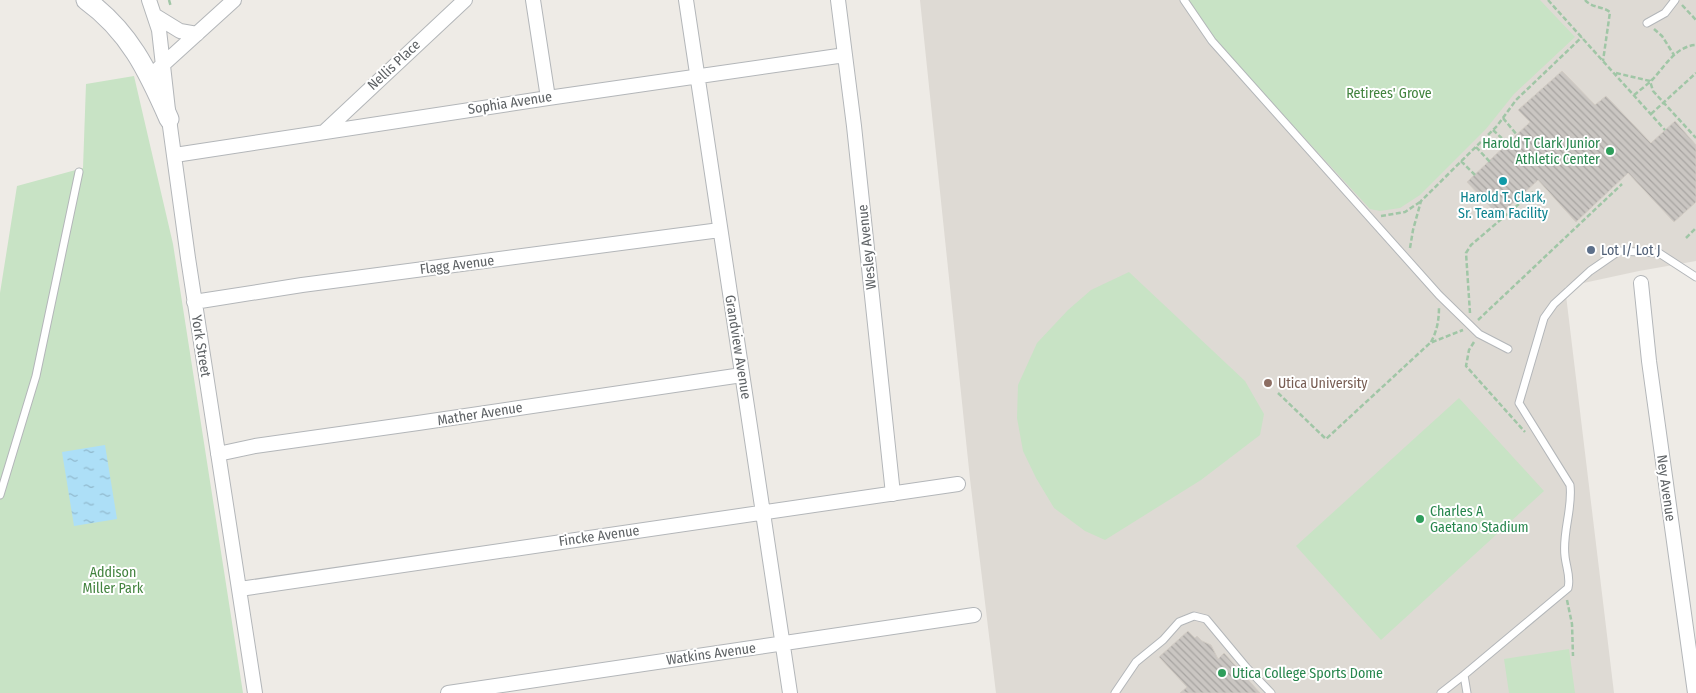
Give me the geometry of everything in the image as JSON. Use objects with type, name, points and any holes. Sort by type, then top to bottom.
[{"type":"street","points":[[86,0],[117,26],[157,70]]},
{"type":"street","points":[[150,0],[159,30],[157,70],[169,119]]},
{"type":"street","points":[[157,70],[234,0]]},
{"type":"street","name":"Nellis Place","points":[[324,132],[465,0]]},
{"type":"street","points":[[533,0],[548,98]]},
{"type":"street","name":"Grandview Avenue","points":[[686,0],[790,693]]},
{"type":"street","name":"Wesley Avenue","points":[[838,0],[855,135],[893,494]]},
{"type":"street","points":[[154,14],[168,25],[180,31],[197,34]]},
{"type":"street","name":"Sophia Avenue","points":[[175,155],[845,55]]},
{"type":"street","name":"York Street","points":[[169,119],[194,302],[255,693]]},
{"type":"street","name":"Flagg Avenue","points":[[194,302],[302,285],[720,230]]},
{"type":"street","name":"Ney Avenue","points":[[1641,283],[1651,371],[1695,693]]},
{"type":"street","name":"Mather Avenue","points":[[218,454],[255,446],[742,375]]},
{"type":"street","name":"Fincke Avenue","points":[[240,590],[958,484]]},
{"type":"street","name":"Watkins Avenue","points":[[448,693],[974,615]]},
{"type":"lane","points":[[1184,0],[1212,42],[1439,296],[1479,334],[1508,349]]},
{"type":"lane","points":[[1647,23],[1665,13],[1676,0]]},
{"type":"lane","points":[[0,495],[36,376],[79,172]]},
{"type":"lane","points":[[1441,693],[1565,591],[1570,581],[1564,539],[1572,499],[1570,485],[1518,403],[1544,318],[1554,304],[1590,271],[1619,251],[1659,253],[1696,277]]},
{"type":"lane","points":[[1115,693],[1136,662],[1163,640],[1179,622],[1194,616],[1206,619],[1246,667],[1271,693]]},
{"type":"lane","points":[[1464,675],[1467,693]]},
{"type":"path","points":[[169,0],[172,7]]},
{"type":"path","points":[[1549,0],[1665,130]]},
{"type":"path","points":[[1585,0],[1595,7],[1604,8],[1610,12],[1603,61]]},
{"type":"path","points":[[1676,0],[1696,19]]},
{"type":"path","points":[[1647,23],[1662,36],[1674,55]]},
{"type":"path","points":[[1366,214],[1385,217],[1405,212],[1421,201],[1493,130],[1516,100],[1582,38]]},
{"type":"path","points":[[1634,95],[1650,82],[1674,55],[1687,45],[1696,45]]},
{"type":"path","points":[[1614,73],[1650,82]]},
{"type":"path","points":[[1651,114],[1696,73]]},
{"type":"path","points":[[1650,82],[1652,91],[1696,138]]},
{"type":"path","points":[[1503,118],[1517,135]]},
{"type":"path","points":[[1493,130],[1508,144]]},
{"type":"path","points":[[1690,131],[1696,132]]},
{"type":"path","points":[[1476,147],[1490,162]]},
{"type":"path","points":[[1461,161],[1475,175]]},
{"type":"path","points":[[1430,343],[1471,327],[1622,184]]},
{"type":"path","points":[[1471,327],[1466,253],[1471,245],[1533,192]]},
{"type":"path","points":[[1411,264],[1409,252],[1421,201]]},
{"type":"path","points":[[1686,238],[1696,228]]},
{"type":"path","points":[[1278,392],[1326,439],[1430,343],[1435,334],[1439,318],[1439,296]]},
{"type":"path","points":[[1479,334],[1470,350],[1466,366],[1528,436]]},
{"type":"path","points":[[1565,591],[1572,624],[1573,656]]},
{"type":"shaded area","name":"Utica University","points":[[920,0],[1696,0],[1696,261],[1565,287],[1614,693],[996,693],[970,479]]},
{"type":"green space","name":"Retirees' Grove","points":[[1188,0],[1540,0],[1575,37],[1514,94],[1486,129],[1420,195],[1400,208],[1380,211],[1370,209],[1228,55],[1206,29]]},
{"type":"green space","name":"Addison Miller Park","points":[[134,76],[173,244],[243,693],[0,693],[0,293],[17,186],[83,168],[86,84]]},
{"type":"green space","points":[[1129,272],[1245,381],[1264,414],[1260,435],[1201,480],[1105,540],[1085,531],[1054,508],[1036,478],[1023,451],[1017,418],[1018,385],[1037,343],[1068,310],[1091,290]]},
{"type":"green space","name":"Charles A Gaetano Stadium","points":[[1459,398],[1544,491],[1381,640],[1296,546]]},
{"type":"green space","points":[[1569,649],[1575,693],[1509,693],[1504,659]]},
{"type":"water","points":[[105,445],[117,519],[74,526],[62,452]]},
{"type":"building","points":[[1562,71],[1595,105],[1606,96],[1651,143],[1675,121],[1696,145],[1696,202],[1674,222],[1628,173],[1576,222],[1538,180],[1499,216],[1467,182],[1530,122],[1518,110]]},
{"type":"building","points":[[1188,631],[1195,638],[1197,636],[1202,641],[1211,645],[1218,659],[1224,653],[1260,693],[1180,693],[1187,687],[1159,657]]},
{"type":"place","name":"Harold T Clark Junior Athletic Center","points":[[1610,151]]},
{"type":"place","name":"Harold T. Clark, Sr. Team Facility","points":[[1503,181]]},
{"type":"place","name":"Lot I/ Lot J","points":[[1591,250]]},
{"type":"place","name":"Utica University","points":[[1268,383]]},
{"type":"place","name":"Charles A Gaetano Stadium","points":[[1420,519]]},
{"type":"place","name":"Utica College Sports Dome","points":[[1222,673]]}]
